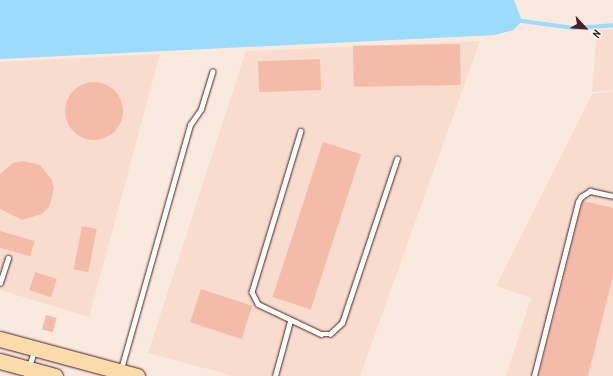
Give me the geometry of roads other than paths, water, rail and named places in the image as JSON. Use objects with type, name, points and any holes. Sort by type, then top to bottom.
[{"type":"main road","points":[[0,339],[137,376]]},
{"type":"main road","points":[[0,361],[27,372],[55,376]]},
{"type":"lane","points":[[120,371],[190,125],[201,110],[212,72]]},
{"type":"lane","points":[[301,132],[252,292],[258,304],[290,321],[321,334],[330,334],[338,329],[344,317],[397,159]]},
{"type":"lane","points":[[534,376],[578,202],[581,197],[590,191],[613,196]]},
{"type":"lane","points":[[0,283],[8,258]]},
{"type":"lane","points":[[275,376],[290,321]]},
{"type":"lane","points":[[27,372],[35,348]]},
{"type":"water","points":[[0,0],[514,0],[522,21],[513,30],[495,35],[0,59]]},
{"type":"waterway","points":[[522,21],[574,28],[613,25]]}]
